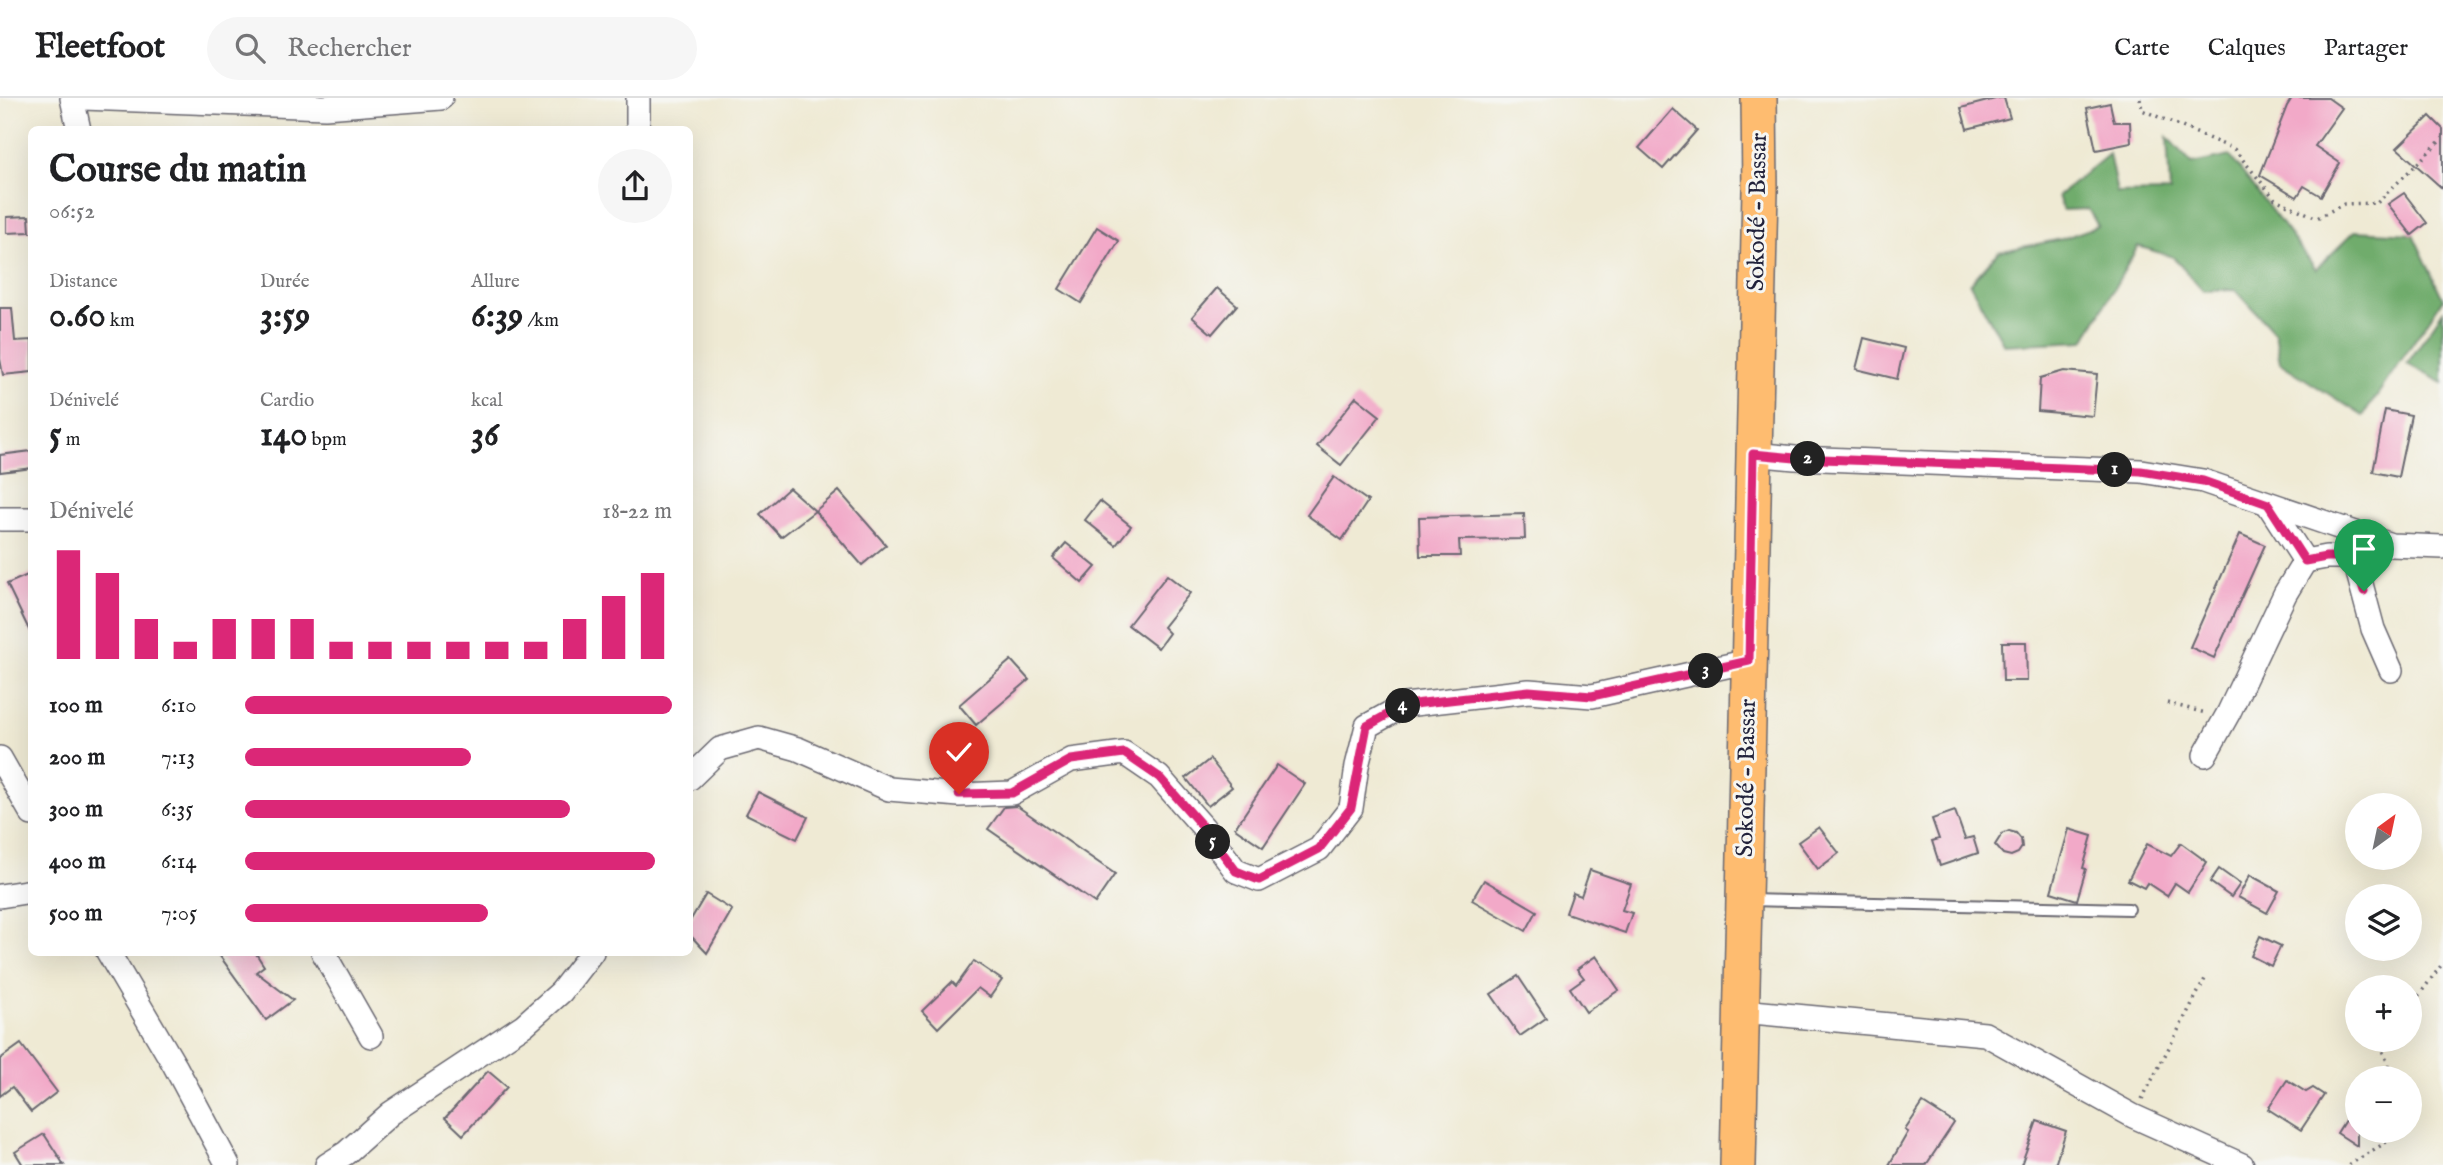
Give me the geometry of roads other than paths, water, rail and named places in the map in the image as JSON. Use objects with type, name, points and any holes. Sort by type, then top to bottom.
[{"type":"main road","name":"Sokodé - Bassar","points":[[1738,1165],[1760,190],[1759,98]]},
{"type":"street","points":[[72,98],[78,126]]},
{"type":"street","points":[[83,98],[327,103],[441,98]]},
{"type":"street","points":[[638,98],[638,126]]},
{"type":"street","points":[[1753,454],[1795,458],[2141,471],[2203,481],[2391,545],[2443,547]]},
{"type":"street","points":[[2268,504],[2305,561]]},
{"type":"street","points":[[0,519],[28,519]]},
{"type":"street","points":[[2205,755],[2229,712],[2285,594],[2305,561],[2345,557],[2357,569],[2373,629],[2391,670]]},
{"type":"street","points":[[693,775],[720,749],[758,738],[797,749],[889,789],[959,794],[1012,793],[1071,760],[1124,753],[1159,777],[1203,827],[1236,871],[1259,880],[1319,849],[1351,808],[1367,726],[1405,705],[1529,691],[1592,696],[1749,661]]},
{"type":"street","points":[[0,758],[28,807]]},
{"type":"street","points":[[0,896],[28,892]]},
{"type":"street","points":[[110,956],[175,1066],[228,1165]]},
{"type":"street","points":[[325,956],[371,1036]]},
{"type":"street","points":[[327,1165],[346,1153],[391,1113],[524,1025],[561,992],[589,956]]},
{"type":"street","points":[[1742,1011],[1985,1034],[2133,1116],[2242,1165]]},
{"type":"lane","points":[[1744,900],[2129,909]]}]
